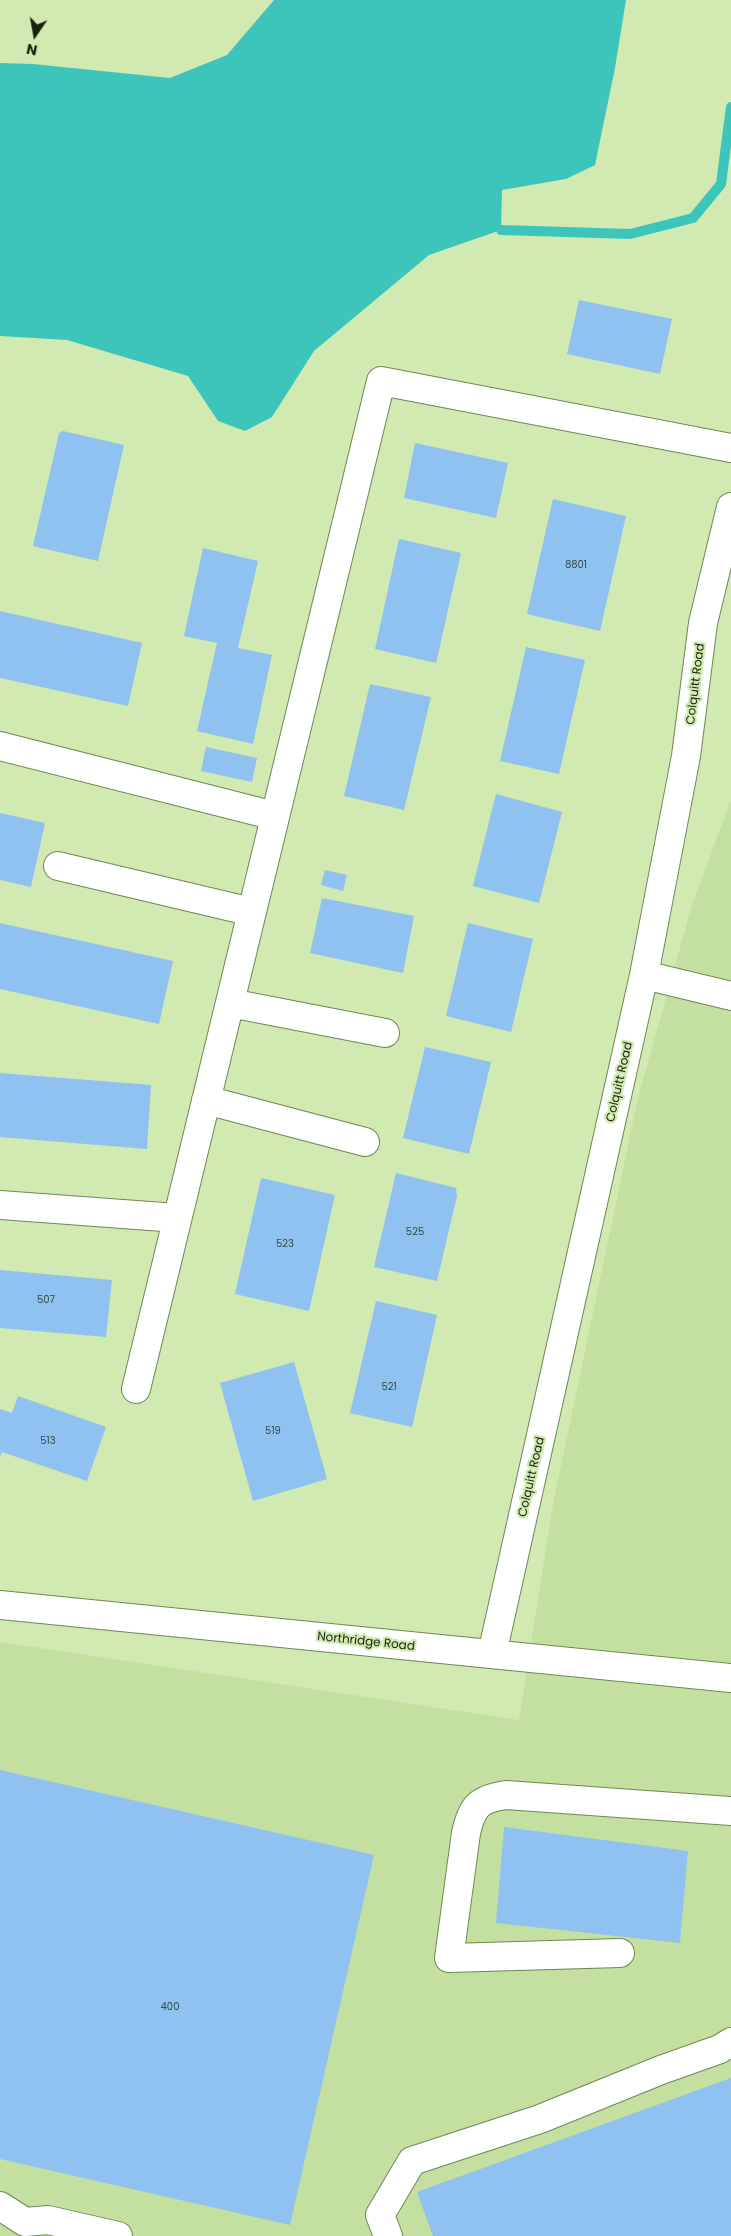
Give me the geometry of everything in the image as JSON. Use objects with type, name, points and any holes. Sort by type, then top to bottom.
[{"type":"street","points":[[136,1389],[382,381],[731,448]]},
{"type":"street","name":"Colquitt Road","points":[[492,1654],[644,976],[686,756],[704,623],[731,507]]},
{"type":"street","points":[[0,746],[275,816]]},
{"type":"street","points":[[58,866],[252,912]]},
{"type":"street","points":[[644,976],[731,996]]},
{"type":"street","points":[[230,1003],[385,1032]]},
{"type":"street","points":[[206,1100],[365,1142]]},
{"type":"street","points":[[0,1205],[178,1218]]},
{"type":"street","name":"Northridge Road","points":[[0,1605],[731,1678]]},
{"type":"street","points":[[620,1953],[450,1958],[466,1833],[469,1820],[476,1806],[484,1800],[506,1795],[731,1811]]},
{"type":"street","points":[[388,2236],[380,2216],[412,2161],[540,2119],[661,2070],[720,2049],[731,2042]]},
{"type":"street","points":[[0,2206],[25,2229],[48,2220],[118,2236]]},
{"type":"shaded area","points":[[731,800],[731,2236],[0,2236],[0,1642],[519,1720],[553,1504],[638,1098],[692,905]]},
{"type":"water","points":[[274,0],[626,0],[615,68],[595,165],[566,179],[502,190],[501,230],[429,255],[314,351],[272,417],[245,431],[218,421],[188,376],[67,340],[0,336],[0,63],[33,64],[170,78],[227,55]]},
{"type":"building","points":[[579,300],[672,319],[660,374],[567,354]]},
{"type":"building","points":[[63,431],[124,445],[98,561],[33,546],[59,433]]},
{"type":"building","points":[[415,443],[508,463],[496,518],[404,498]]},
{"type":"building","points":[[553,499],[626,516],[600,631],[527,614]]},
{"type":"building","points":[[399,539],[461,553],[436,663],[375,649]]},
{"type":"building","points":[[203,548],[258,561],[238,648],[272,655],[253,744],[197,731],[217,643],[184,636]]},
{"type":"building","points":[[0,611],[142,643],[128,706],[0,678]]},
{"type":"building","points":[[526,647],[585,660],[559,774],[500,761]]},
{"type":"building","points":[[370,684],[431,697],[404,810],[344,796]]},
{"type":"building","points":[[206,747],[257,758],[252,782],[201,771]]},
{"type":"building","points":[[496,794],[562,812],[539,903],[473,886]]},
{"type":"building","points":[[0,813],[45,823],[31,887],[0,880]]},
{"type":"building","points":[[325,870],[347,875],[343,891],[321,885]]},
{"type":"building","points":[[322,898],[414,916],[403,973],[310,953]]},
{"type":"building","points":[[0,923],[173,961],[159,1024],[0,989]]},
{"type":"building","points":[[468,923],[533,939],[511,1032],[446,1016]]},
{"type":"building","points":[[425,1047],[491,1062],[469,1154],[403,1138]]},
{"type":"building","points":[[0,1073],[151,1085],[147,1149],[0,1137]]},
{"type":"building","points":[[396,1173],[456,1188],[457,1196],[437,1281],[374,1267]]},
{"type":"building","points":[[261,1178],[335,1195],[309,1311],[235,1294]]},
{"type":"building","points":[[0,1270],[112,1280],[106,1337],[0,1328]]},
{"type":"building","points":[[376,1301],[437,1315],[412,1427],[350,1413]]},
{"type":"building","points":[[294,1362],[327,1479],[253,1501],[220,1383]]},
{"type":"building","points":[[18,1396],[106,1427],[87,1481],[2,1452],[0,1457],[0,1409],[12,1413]]},
{"type":"building","points":[[0,1770],[374,1855],[290,2225],[0,2159]]},
{"type":"building","points":[[504,1827],[688,1851],[680,1943],[496,1923]]},
{"type":"building","points":[[731,2078],[731,2236],[433,2236],[417,2192]]},
{"type":"waterway","points":[[501,230],[630,234],[693,218],[721,184],[731,107]]}]
